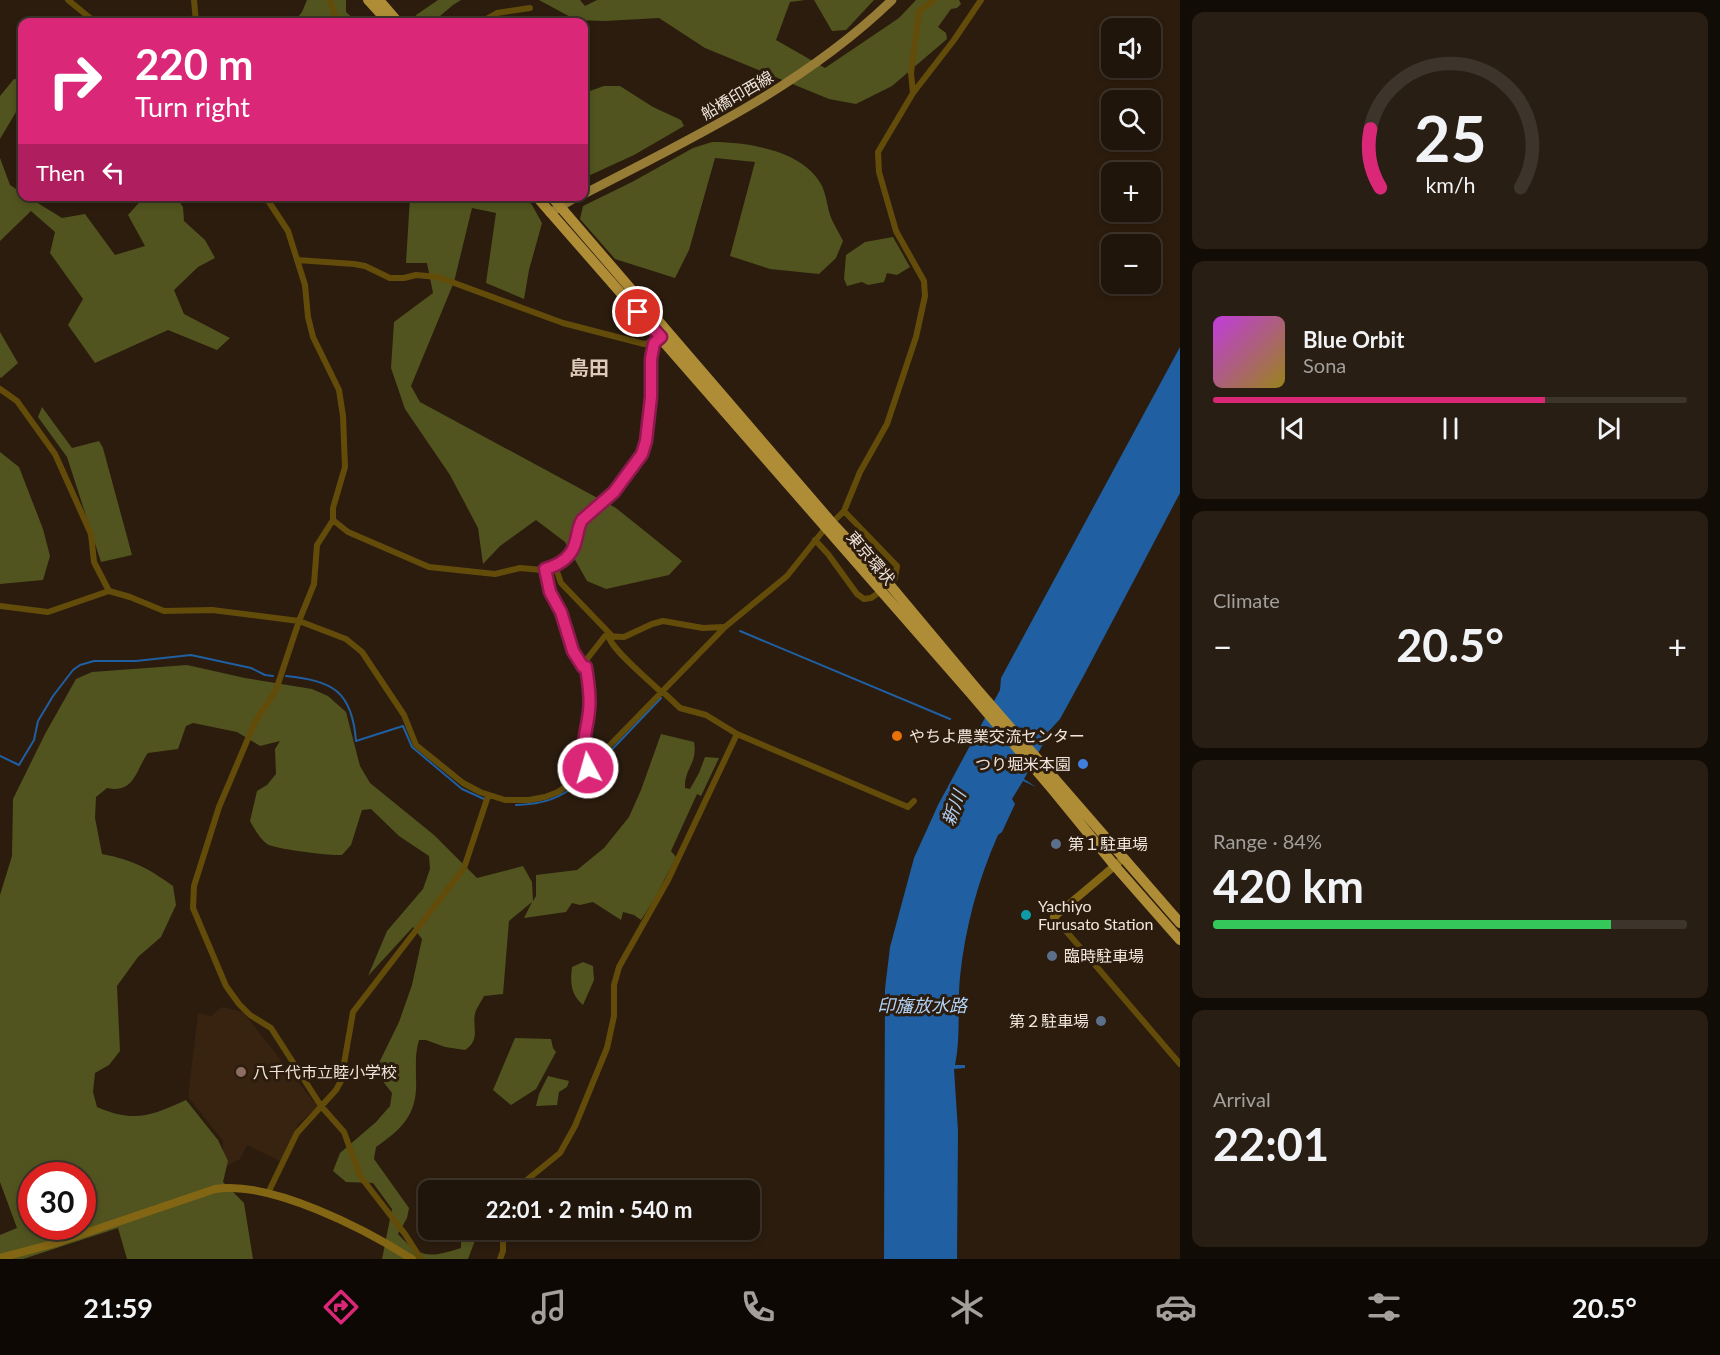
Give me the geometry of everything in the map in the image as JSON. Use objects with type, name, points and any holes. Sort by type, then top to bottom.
[{"type":"highway","points":[[368,0],[384,18]]},
{"type":"highway","points":[[379,0],[395,18]]},
{"type":"highway","name":"東京環状","points":[[540,201],[654,323],[657,340],[722,402],[889,584],[974,692]]},
{"type":"highway","name":"東京環状","points":[[556,201],[654,323],[880,592],[974,692],[1055,785],[1180,940]]},
{"type":"highway","name":"東京環状","points":[[1119,862],[1180,923]]},
{"type":"main road","name":"船橋印西線","points":[[588,192],[747,108],[801,74],[854,34],[892,0]]},
{"type":"main road","points":[[550,213],[570,201]]},
{"type":"street","points":[[68,0],[90,18]]},
{"type":"street","points":[[194,0],[196,18]]},
{"type":"street","points":[[330,0],[337,18]]},
{"type":"street","points":[[913,93],[911,73],[919,11],[934,0]]},
{"type":"street","points":[[837,518],[844,511],[860,472],[887,424],[910,358],[924,305],[924,281],[896,231],[877,161],[881,143],[913,93],[954,40],[981,0]]},
{"type":"street","points":[[488,18],[497,13],[530,8]]},
{"type":"street","points":[[268,201],[288,231],[305,285],[308,317],[313,337],[337,385],[343,416],[345,467],[333,508],[333,520],[317,545],[314,584],[276,690],[255,722],[219,807],[194,886],[193,908],[226,986],[250,1015],[272,1028],[321,1106],[344,1132],[360,1176],[405,1234],[421,1259]]},
{"type":"street","points":[[297,260],[365,266],[390,278],[416,275],[438,277],[563,323],[635,342],[657,340],[651,359],[651,397],[646,441],[642,454],[614,492],[582,520],[574,548],[565,560],[555,566],[545,569],[520,568],[495,574],[429,567],[348,532],[333,520]]},
{"type":"street","points":[[0,389],[17,401],[55,454],[91,534],[94,562],[109,591]]},
{"type":"street","points":[[844,511],[897,566],[895,578],[889,584]]},
{"type":"street","points":[[0,606],[48,612],[109,591],[164,611],[212,610],[299,621],[346,639],[362,652],[404,715],[417,745],[463,783],[488,796],[513,800],[545,797],[572,783],[725,627],[787,576],[823,531]]},
{"type":"street","points":[[815,540],[857,594],[864,599],[871,598],[880,592]]},
{"type":"street","points":[[555,566],[561,583],[611,637],[610,641],[680,708],[706,715],[737,734],[908,807],[914,801]]},
{"type":"street","points":[[545,569],[550,592],[561,612],[573,651],[583,667],[586,667]]},
{"type":"street","points":[[588,768],[582,756],[590,694],[587,659],[605,636],[624,637],[663,621],[703,628],[725,627]]},
{"type":"street","points":[[527,1180],[560,1153],[575,1126],[607,1048],[614,1016],[614,986],[619,967],[668,880],[737,734]]},
{"type":"street","points":[[268,1193],[297,1133],[336,1090],[341,1081],[353,1012],[464,868],[488,796]]},
{"type":"street","points":[[1119,862],[1054,917],[1180,1064]]},
{"type":"street","points":[[0,1258],[56,1243],[214,1189],[242,1188],[268,1193],[328,1216],[412,1259]]},
{"type":"street","points":[[500,1259],[503,1240]]},
{"type":"shaded area","name":"八千代市立睦小学校","points":[[222,1007],[243,1012],[318,1107],[298,1124],[282,1162],[247,1145],[240,1159],[223,1168],[223,1141],[188,1097],[198,1013],[211,1016]]},
{"type":"green space","points":[[307,0],[346,0],[346,12],[353,18],[297,18]]},
{"type":"green space","points":[[438,0],[461,0],[438,18],[417,18],[416,15]]},
{"type":"green space","points":[[539,0],[580,0],[585,6],[597,0],[805,0],[790,2],[776,40],[825,68],[899,18],[916,0],[959,0],[961,4],[951,9],[938,27],[946,33],[947,39],[892,86],[856,104],[829,99],[705,48],[659,18],[605,21],[572,18]]},
{"type":"green space","points":[[814,0],[874,0],[846,30],[832,31]]},
{"type":"green space","points":[[14,79],[18,80],[18,109],[0,139],[0,96]]},
{"type":"green space","points":[[604,86],[620,86],[653,107],[681,120],[684,126],[634,155],[588,176],[588,92]]},
{"type":"green space","points":[[712,142],[757,146],[772,150],[801,163],[812,172],[823,188],[831,218],[843,241],[836,258],[819,274],[770,269],[730,256],[755,162],[715,158],[689,250],[675,278],[615,259],[580,219],[583,206],[693,148]]},
{"type":"green space","points":[[0,158],[10,185],[18,190],[18,201],[34,201],[62,218],[85,214],[115,255],[145,246],[128,215],[140,201],[179,201],[183,207],[184,221],[205,240],[215,258],[198,267],[174,290],[184,314],[230,338],[217,350],[168,330],[95,363],[68,325],[83,299],[50,253],[55,232],[31,211],[0,241]]},
{"type":"green space","points":[[410,201],[528,201],[532,205],[542,223],[529,270],[524,299],[486,283],[496,213],[472,208],[454,282],[411,386],[420,402],[616,508],[682,561],[669,575],[606,589],[587,581],[565,542],[536,520],[500,546],[483,564],[478,528],[450,475],[405,409],[391,368],[394,322],[433,293],[427,263],[406,263]]},
{"type":"green space","points":[[893,237],[910,267],[897,275],[887,273],[884,282],[868,285],[862,282],[847,286],[844,279],[846,255],[865,242]]},
{"type":"green space","points":[[0,332],[18,363],[1,378],[0,377]]},
{"type":"green space","points":[[42,407],[72,448],[99,441],[103,448],[132,555],[101,562],[67,457],[38,417]]},
{"type":"green space","points":[[0,452],[19,467],[43,529],[50,556],[43,580],[0,584]]},
{"type":"green space","points":[[187,665],[245,678],[312,689],[328,696],[346,712],[360,766],[370,783],[434,835],[477,878],[523,866],[532,882],[533,901],[536,896],[536,875],[577,870],[604,848],[629,817],[661,734],[694,742],[694,756],[685,781],[685,788],[690,789],[705,757],[719,758],[701,796],[697,794],[671,851],[676,857],[641,920],[623,912],[621,920],[593,902],[580,905],[572,903],[566,912],[524,918],[532,902],[509,921],[503,994],[484,996],[474,1019],[475,1033],[470,1046],[465,1050],[419,1040],[416,1059],[416,1091],[411,1111],[401,1126],[376,1147],[374,1159],[409,1208],[407,1218],[398,1234],[413,1248],[433,1255],[461,1248],[461,1240],[475,1240],[468,1259],[382,1259],[392,1209],[373,1183],[346,1182],[333,1171],[340,1153],[376,1122],[390,1106],[392,1093],[382,1080],[377,1067],[399,1022],[412,985],[422,939],[413,927],[368,976],[387,931],[423,889],[430,869],[429,856],[399,836],[371,809],[362,810],[351,845],[342,855],[303,852],[267,844],[250,821],[257,791],[267,785],[276,774],[275,749],[280,741],[260,746],[237,732],[193,723],[186,726],[178,749],[148,753],[129,784],[116,789],[107,788],[96,797],[95,818],[102,854],[131,862],[173,886],[176,905],[161,937],[138,957],[117,986],[120,1051],[109,1065],[95,1073],[93,1092],[97,1107],[132,1116],[142,1116],[163,1110],[186,1100],[218,1140],[228,1161],[223,1182],[244,1203],[253,1259],[127,1259],[118,1228],[96,1235],[96,1162],[18,1162],[18,1240],[81,1240],[23,1259],[0,1259],[0,1235],[17,1228],[0,1182],[0,895],[12,856],[13,799],[45,734],[76,679],[92,672]]},
{"type":"green space","points":[[583,962],[593,966],[594,980],[583,1005],[574,993],[571,978],[572,967]]},
{"type":"green space","points":[[515,1038],[551,1039],[556,1052],[536,1089],[511,1105],[493,1090]]},
{"type":"green space","points":[[548,1076],[569,1081],[567,1087],[559,1092],[557,1105],[536,1106],[539,1094]]},
{"type":"water","name":"印旛放水路","points":[[1180,347],[1180,493],[1060,719],[1050,730],[1059,739],[1050,734],[1024,779],[1036,787],[1023,781],[1012,799],[1015,804],[991,852],[969,922],[960,977],[955,1065],[965,1065],[965,1068],[954,1069],[958,1131],[957,1259],[884,1259],[885,989],[890,947],[914,858],[938,805],[1000,690],[1001,678]]},
{"type":"waterway","points":[[740,631],[950,719]]},
{"type":"waterway","points":[[0,756],[19,765],[34,740],[38,721],[53,696],[73,670],[80,665],[94,661],[136,661],[191,655],[251,668],[273,676]]},
{"type":"waterway","points":[[286,676],[316,681],[337,691],[350,710],[356,741],[403,726],[412,747],[462,789],[484,799]]},
{"type":"waterway","points":[[516,805],[551,799],[574,787],[661,698]]},
{"type":"waterway","points":[[967,729],[978,734]]},
{"type":"place","name":"やちよ農業交流センター","points":[[897,736]]},
{"type":"place","name":"つり堀米本園","points":[[1083,764]]},
{"type":"place","name":"第１駐車場","points":[[1056,844]]},
{"type":"place","name":"Yachiyo Furusato Station","points":[[1026,915]]},
{"type":"place","name":"臨時駐車場","points":[[1052,956]]},
{"type":"place","name":"第２駐車場","points":[[1101,1021]]},
{"type":"place","name":"八千代市立睦小学校","points":[[241,1072]]},
{"type":"district","name":"島田","points":[[589,368]]},
{"type":"route","points":[[588,768],[582,756],[590,694],[586,667],[583,667],[573,651],[561,612],[550,592],[545,569],[565,560],[574,548],[582,520],[614,492],[642,454],[646,441],[651,397],[651,359],[654,343],[661,337],[638,312]]},
{"type":"water label","name":"新川","points":[[954,808]]}]
